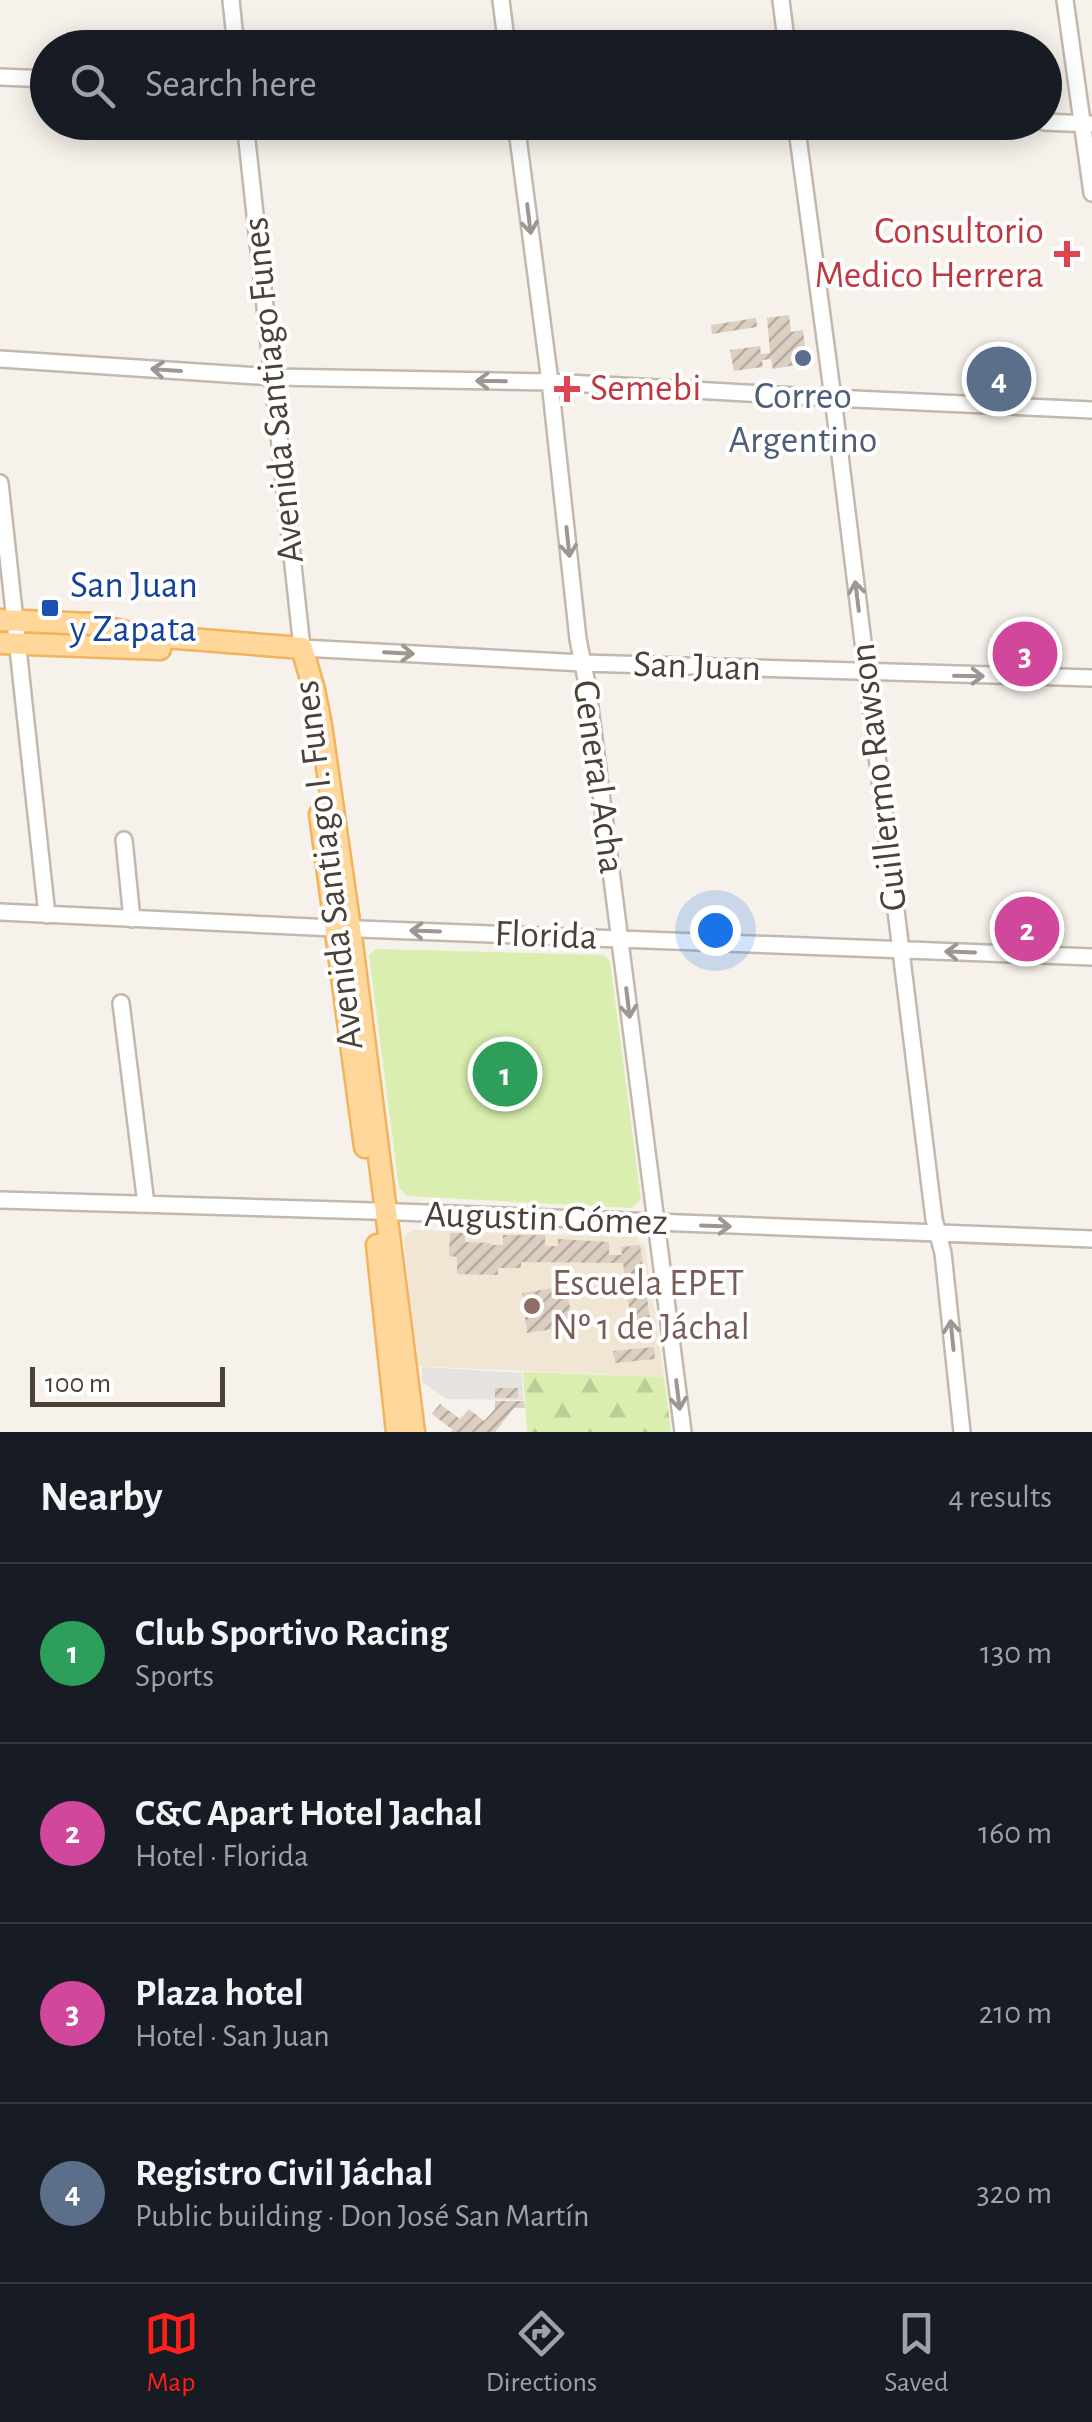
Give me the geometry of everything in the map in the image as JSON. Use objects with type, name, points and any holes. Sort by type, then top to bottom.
[{"type":"main road","name":"San Juan","points":[[8,620],[92,624],[139,635],[303,653]]},
{"type":"main road","name":"San Juan","points":[[9,643],[303,653]]},
{"type":"main road","name":"Avenida Santiago I. Funes","points":[[303,653],[320,725],[342,928],[414,1432]]},
{"type":"main road","name":"Avenida Santiago I. Funes","points":[[380,1212],[398,1432]]},
{"type":"street","points":[[231,0],[234,30]]},
{"type":"street","points":[[501,0],[505,30]]},
{"type":"street","points":[[781,0],[785,30]]},
{"type":"street","points":[[1065,0],[1087,124],[1092,193]]},
{"type":"street","points":[[0,78],[30,79]]},
{"type":"street","points":[[1062,123],[1087,124]]},
{"type":"street","name":"Avenida Santiago Funes","points":[[247,140],[303,653]]},
{"type":"street","name":"General Acha","points":[[518,140],[683,1432]]},
{"type":"street","name":"Guillermo Rawson","points":[[798,140],[900,950],[937,1234],[943,1253],[962,1432]]},
{"type":"street","points":[[0,359],[273,377],[550,382],[1092,410]]},
{"type":"street","points":[[0,482],[9,643],[47,915]]},
{"type":"street","name":"San Juan","points":[[303,653],[1092,678]]},
{"type":"street","points":[[124,840],[132,919]]},
{"type":"street","name":"Florida","points":[[0,912],[1092,956]]},
{"type":"street","points":[[121,1003],[146,1204]]},
{"type":"street","name":"Augustin Gómez","points":[[0,1200],[1092,1239]]},
{"type":"shaded area","name":"Escuela EPET Nº 1 de Jáchal","points":[[413,1230],[635,1237],[645,1246],[664,1377],[415,1366],[404,1236]]},
{"type":"shaded area","points":[[422,1367],[522,1373],[523,1400],[447,1399],[422,1382]]},
{"type":"green space","points":[[376,949],[603,955],[610,961],[641,1199],[632,1208],[407,1196],[399,1188],[369,955]]},
{"type":"green space","points":[[523,1372],[664,1377],[671,1432],[527,1432]]},
{"type":"building","points":[[789,315],[791,332],[803,330],[807,363],[773,369],[771,359],[762,360],[763,367],[734,371],[730,350],[760,346],[761,354],[770,353],[767,318]]},
{"type":"building","points":[[756,318],[757,327],[712,334],[711,325]]},
{"type":"building","points":[[450,1233],[465,1233],[465,1242],[491,1245],[503,1245],[503,1235],[545,1235],[545,1246],[558,1246],[558,1239],[609,1242],[609,1255],[622,1255],[621,1247],[640,1245],[651,1327],[632,1329],[623,1263],[521,1262],[521,1268],[498,1268],[498,1275],[457,1274],[457,1257],[449,1256]]},
{"type":"building","points":[[567,1286],[572,1326],[527,1333],[522,1293]]},
{"type":"building","points":[[654,1347],[655,1359],[615,1363],[613,1351]]},
{"type":"building","points":[[495,1388],[518,1388],[518,1398],[495,1398]]},
{"type":"building","points":[[495,1401],[524,1401],[525,1408],[514,1408],[495,1432],[451,1432],[432,1414],[440,1404],[460,1419],[469,1409],[484,1421],[495,1409]]},
{"type":"place","name":"Consultorio Medico Herrera","points":[[1067,254]]},
{"type":"place","name":"Correo Argentino","points":[[803,358]]},
{"type":"place","name":"Registro Civil Jáchal","points":[[999,379]]},
{"type":"place","name":"Semebi","points":[[567,389]]},
{"type":"place","name":"San Juan y Zapata","points":[[50,608]]},
{"type":"place","name":"Plaza hotel","points":[[1025,654]]},
{"type":"place","name":"C&C Apart Hotel Jachal","points":[[1027,929]]},
{"type":"place","name":"Club Sportivo Racing","points":[[505,1074]]},
{"type":"place","name":"Escuela EPET Nº 1 de Jáchal","points":[[532,1306]]}]
